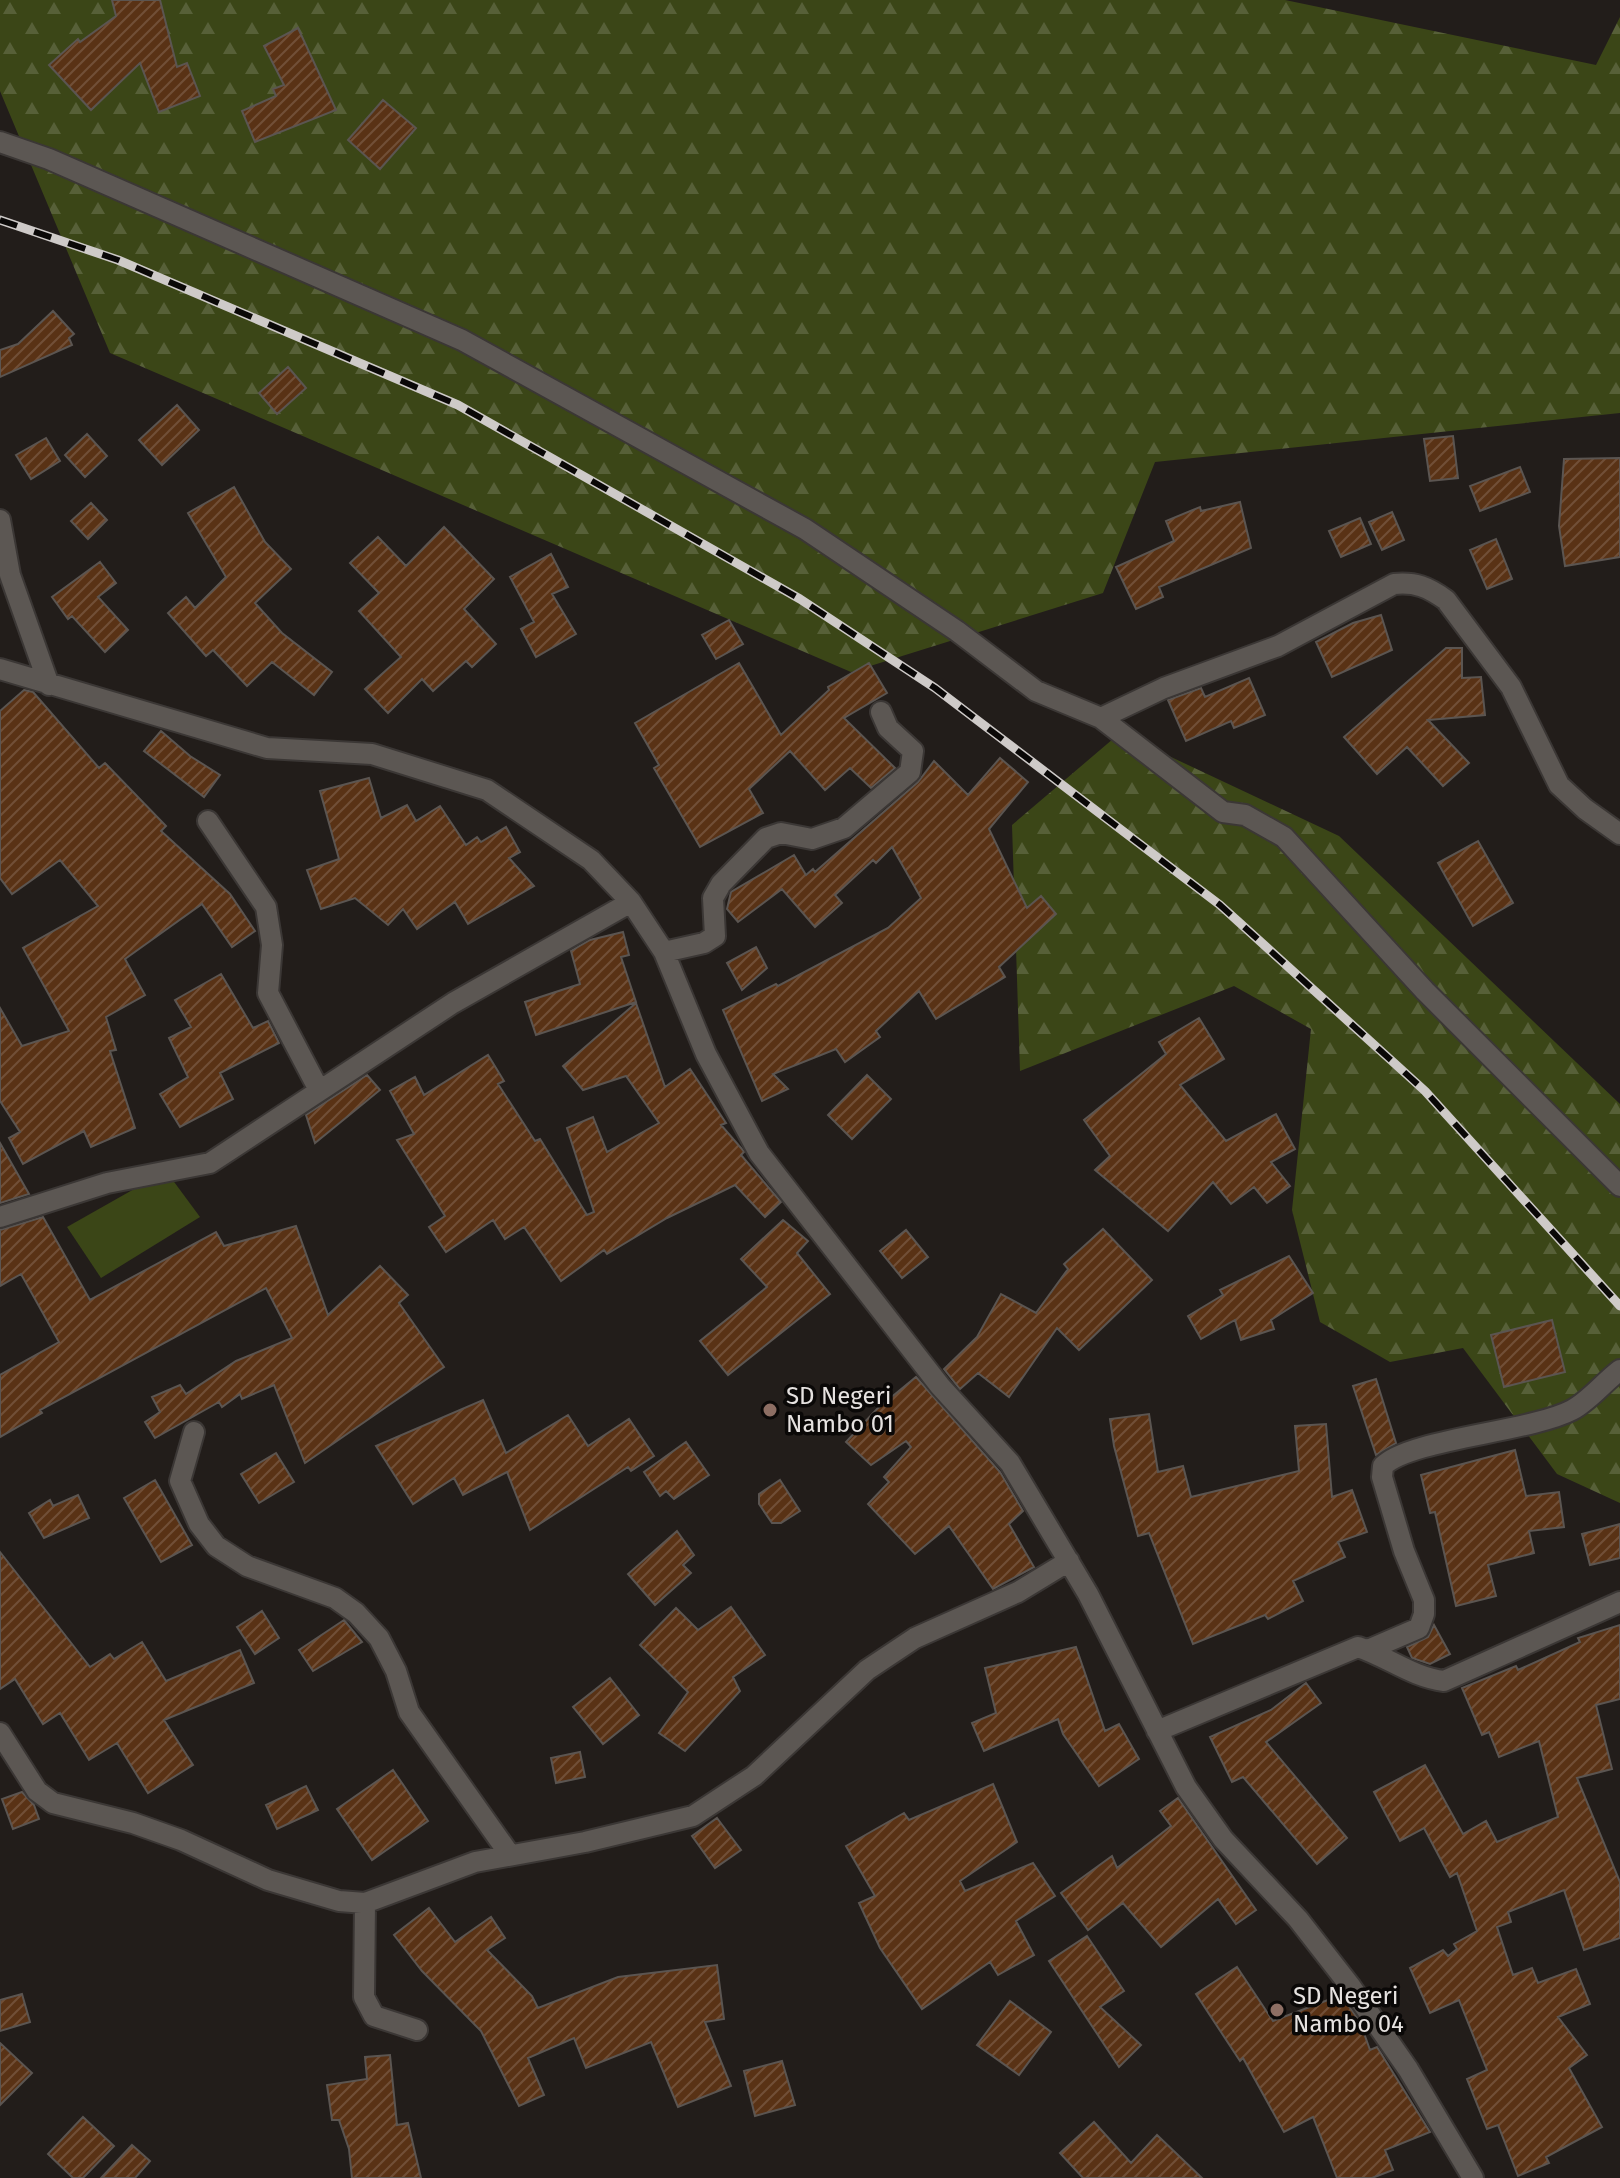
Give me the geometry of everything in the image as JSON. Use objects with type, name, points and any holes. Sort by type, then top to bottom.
[{"type":"street","points":[[0,142],[49,159],[462,340],[805,529],[957,631],[1036,691],[1101,718],[1223,812],[1245,815],[1284,837],[1425,991],[1620,1186]]},
{"type":"street","points":[[0,520],[10,575],[49,685]]},
{"type":"street","points":[[1101,718],[1164,688],[1278,646],[1394,584],[1414,582],[1446,600],[1511,687],[1559,785],[1585,809],[1620,834]]},
{"type":"street","points":[[0,669],[267,748],[372,754],[487,790],[591,860],[631,902],[664,952],[706,1054],[759,1153],[940,1386],[1010,1463],[1069,1561],[1186,1787],[1223,1839],[1298,1919],[1351,1987],[1408,2069],[1471,2177]]},
{"type":"street","points":[[664,952],[704,943],[715,936],[713,898],[721,884],[766,838],[781,833],[812,839],[844,828],[910,772],[913,751],[888,728],[881,712]]},
{"type":"street","points":[[208,821],[266,907],[272,945],[268,993],[319,1090]]},
{"type":"street","points":[[0,1217],[107,1183],[210,1163],[453,1003],[631,902]]},
{"type":"street","points":[[1368,1650],[1419,1628],[1424,1614],[1424,1600],[1404,1551],[1382,1477],[1383,1466],[1402,1454],[1525,1425],[1573,1409],[1620,1370]]},
{"type":"street","points":[[194,1432],[180,1481],[199,1524],[216,1546],[247,1566],[335,1598],[356,1613],[379,1638],[396,1671],[409,1712],[510,1855]]},
{"type":"street","points":[[0,1733],[37,1791],[53,1803],[133,1823],[181,1840],[268,1880],[339,1901],[365,1903],[475,1862],[585,1842],[693,1816],[754,1776],[867,1670],[915,1638],[1018,1592],[1069,1561]]},
{"type":"street","points":[[1157,1731],[1358,1647],[1423,1678],[1444,1681],[1620,1602]]},
{"type":"street","points":[[365,1903],[364,1997],[374,2016],[417,2030]]},
{"type":"green space","points":[[0,0],[1285,0],[1596,65],[1620,17],[1620,413],[1155,462],[1103,593],[851,672],[110,353],[0,91]]},
{"type":"green space","points":[[1120,733],[1339,836],[1620,1104],[1620,1503],[1557,1474],[1463,1348],[1390,1362],[1320,1322],[1292,1210],[1311,1029],[1234,986],[1020,1071],[1012,825]]},
{"type":"green space","points":[[166,1171],[200,1217],[101,1278],[67,1227]]},
{"type":"building","points":[[112,0],[160,0],[177,67],[187,63],[200,96],[159,112],[140,63],[91,110],[49,65],[78,39],[80,42],[116,16]]},
{"type":"building","points":[[298,28],[336,110],[255,142],[242,111],[276,96],[273,89],[284,85],[264,46]]},
{"type":"building","points":[[383,100],[416,128],[380,169],[348,140]]},
{"type":"building","points":[[53,311],[74,334],[69,338],[72,345],[0,377],[0,350],[18,344]]},
{"type":"building","points":[[288,367],[306,388],[277,414],[259,393]]},
{"type":"building","points":[[177,405],[199,430],[162,465],[139,440]]},
{"type":"building","points":[[87,434],[107,456],[85,477],[65,455]]},
{"type":"building","points":[[1453,436],[1458,478],[1430,481],[1424,439]]},
{"type":"building","points":[[46,438],[60,461],[31,479],[16,455]]},
{"type":"building","points":[[1620,458],[1620,557],[1565,566],[1559,526],[1564,459]]},
{"type":"building","points":[[1520,467],[1530,492],[1480,511],[1470,486]]},
{"type":"building","points":[[234,487],[265,542],[291,569],[255,603],[282,633],[332,672],[314,695],[272,662],[247,686],[213,650],[206,656],[168,613],[186,597],[195,608],[226,577],[188,513]]},
{"type":"building","points":[[1240,502],[1251,548],[1159,587],[1163,597],[1136,609],[1116,567],[1174,541],[1166,521],[1200,507],[1201,511]]},
{"type":"building","points":[[91,503],[107,520],[88,539],[71,521]]},
{"type":"building","points":[[1392,512],[1404,540],[1382,550],[1369,522]]},
{"type":"building","points":[[1360,518],[1371,544],[1341,557],[1329,531]]},
{"type":"building","points":[[444,527],[494,579],[464,609],[496,644],[472,667],[466,661],[433,691],[422,679],[388,713],[365,689],[401,657],[359,611],[379,593],[350,563],[378,537],[406,566]]},
{"type":"building","points":[[1496,539],[1512,579],[1487,589],[1470,550]]},
{"type":"building","points":[[551,554],[568,587],[552,594],[576,634],[536,657],[521,629],[534,622],[510,577]]},
{"type":"building","points":[[100,562],[116,583],[98,597],[128,630],[105,652],[72,616],[68,619],[52,597]]},
{"type":"building","points":[[1381,615],[1392,650],[1332,677],[1316,642],[1353,623]]},
{"type":"building","points":[[729,620],[743,644],[716,659],[702,635]]},
{"type":"building","points":[[1446,648],[1462,648],[1462,678],[1481,677],[1485,715],[1428,720],[1469,763],[1443,786],[1407,747],[1377,774],[1344,737]]},
{"type":"building","points":[[739,663],[781,735],[829,690],[828,687],[869,663],[887,693],[844,718],[895,768],[871,788],[850,768],[825,790],[790,751],[749,789],[763,813],[700,847],[654,768],[659,765],[635,723]]},
{"type":"building","points":[[1249,678],[1265,715],[1234,728],[1231,721],[1186,741],[1168,700],[1201,688],[1205,697]]},
{"type":"building","points":[[24,690],[33,692],[99,768],[105,763],[166,826],[161,831],[230,894],[255,931],[232,947],[202,904],[125,959],[145,995],[106,1017],[116,1050],[110,1051],[135,1128],[91,1147],[84,1131],[23,1164],[9,1138],[20,1132],[0,1101],[0,1008],[22,1046],[69,1031],[23,948],[98,906],[60,860],[12,894],[0,878],[0,711]]},
{"type":"building","points":[[161,731],[190,756],[220,775],[204,797],[144,751]]},
{"type":"building","points":[[1000,758],[1028,782],[989,829],[1027,908],[1041,896],[1056,914],[999,967],[1005,977],[936,1019],[919,991],[876,1031],[880,1037],[845,1062],[836,1049],[773,1074],[788,1089],[762,1101],[723,1010],[776,984],[778,986],[888,928],[921,898],[892,847],[835,895],[842,903],[815,927],[782,889],[738,922],[727,909],[731,892],[794,855],[806,875],[813,869],[815,872],[918,782],[934,761],[968,795]]},
{"type":"building","points":[[369,778],[381,818],[407,805],[416,821],[440,806],[466,845],[477,837],[481,842],[506,827],[520,852],[509,858],[534,886],[468,924],[455,902],[417,929],[403,909],[388,925],[355,898],[321,909],[307,870],[339,859],[320,791]]},
{"type":"building","points":[[1478,841],[1513,903],[1473,926],[1438,863]]},
{"type":"building","points":[[623,932],[629,955],[621,957],[636,1002],[536,1035],[525,1002],[580,984],[571,951],[590,940]]},
{"type":"building","points":[[756,947],[767,968],[742,990],[727,963]]},
{"type":"building","points":[[221,974],[253,1028],[268,1021],[279,1043],[220,1073],[233,1099],[180,1127],[160,1094],[188,1077],[169,1038],[191,1027],[175,1000]]},
{"type":"building","points":[[636,1003],[665,1087],[690,1069],[726,1123],[721,1125],[744,1152],[741,1155],[781,1202],[765,1217],[735,1185],[667,1218],[607,1254],[604,1250],[561,1281],[524,1227],[505,1239],[493,1220],[446,1252],[429,1227],[445,1216],[397,1140],[414,1134],[390,1091],[415,1077],[424,1095],[488,1055],[504,1081],[498,1084],[535,1141],[540,1139],[587,1215],[594,1212],[567,1128],[593,1117],[607,1152],[659,1123],[626,1076],[583,1090],[563,1066]]},
{"type":"building","points":[[1199,1018],[1224,1059],[1180,1085],[1226,1141],[1276,1114],[1295,1149],[1271,1162],[1290,1186],[1267,1203],[1254,1187],[1231,1204],[1213,1182],[1168,1231],[1095,1170],[1110,1156],[1084,1120],[1166,1054],[1159,1042]]},
{"type":"building","points":[[367,1075],[380,1090],[315,1143],[306,1115]]},
{"type":"building","points":[[867,1075],[891,1099],[852,1139],[828,1115]]},
{"type":"building","points":[[0,1143],[29,1194],[0,1203]]},
{"type":"building","points":[[43,1217],[90,1300],[216,1232],[224,1246],[296,1226],[328,1315],[380,1266],[408,1295],[399,1303],[444,1367],[305,1463],[274,1385],[242,1399],[240,1394],[222,1407],[219,1402],[155,1438],[145,1422],[160,1412],[152,1397],[180,1385],[186,1394],[236,1361],[292,1338],[266,1288],[40,1410],[42,1413],[0,1437],[0,1375],[59,1342],[21,1274],[0,1286],[0,1230]]},
{"type":"building","points":[[783,1220],[808,1241],[797,1253],[830,1294],[728,1375],[700,1341],[767,1287],[741,1259]]},
{"type":"building","points":[[1103,1229],[1152,1280],[1079,1350],[1057,1328],[1009,1397],[978,1373],[960,1389],[944,1369],[977,1337],[1001,1294],[1036,1313],[1068,1269],[1064,1264]]},
{"type":"building","points":[[906,1230],[928,1257],[902,1278],[880,1251]]},
{"type":"building","points":[[1289,1256],[1313,1293],[1271,1320],[1274,1329],[1241,1340],[1235,1320],[1201,1339],[1188,1316],[1223,1295],[1220,1290]]},
{"type":"building","points":[[1552,1320],[1565,1372],[1504,1387],[1491,1335]]},
{"type":"building","points":[[916,1377],[1000,1472],[1023,1511],[1009,1524],[1034,1567],[993,1589],[949,1526],[915,1554],[868,1504],[889,1482],[884,1477],[911,1447],[906,1441],[871,1465],[846,1442],[877,1409]]},
{"type":"building","points":[[1376,1379],[1396,1443],[1376,1455],[1353,1386]]},
{"type":"building","points":[[483,1400],[506,1453],[568,1415],[588,1446],[629,1419],[654,1456],[631,1471],[628,1467],[530,1530],[507,1472],[463,1495],[454,1478],[413,1504],[376,1446]]},
{"type":"building","points":[[1149,1414],[1158,1472],[1183,1466],[1191,1497],[1299,1471],[1295,1426],[1326,1424],[1332,1497],[1352,1490],[1367,1532],[1338,1542],[1345,1557],[1293,1581],[1303,1601],[1268,1619],[1265,1615],[1193,1644],[1149,1533],[1138,1536],[1114,1446],[1110,1419]]},
{"type":"building","points":[[686,1442],[709,1475],[674,1499],[666,1491],[660,1496],[644,1472]]},
{"type":"building","points":[[1515,1450],[1526,1496],[1559,1492],[1564,1527],[1529,1531],[1534,1553],[1488,1565],[1496,1596],[1456,1606],[1435,1512],[1430,1513],[1421,1475]]},
{"type":"building","points":[[276,1453],[294,1482],[259,1503],[241,1474]]},
{"type":"building","points":[[155,1480],[192,1545],[161,1562],[124,1498]]},
{"type":"building","points":[[780,1480],[800,1511],[781,1523],[772,1523],[759,1504],[759,1494]]},
{"type":"building","points":[[78,1495],[89,1518],[44,1538],[29,1513],[50,1500],[53,1506]]},
{"type":"building","points":[[1620,1524],[1620,1558],[1590,1565],[1582,1534]]},
{"type":"building","points":[[677,1531],[694,1555],[683,1565],[691,1573],[655,1605],[628,1574]]},
{"type":"building","points":[[0,1552],[90,1667],[110,1654],[114,1659],[142,1642],[166,1681],[240,1650],[254,1683],[164,1720],[193,1765],[148,1793],[117,1743],[89,1760],[60,1713],[43,1724],[15,1679],[0,1689]]},
{"type":"building","points":[[731,1607],[765,1655],[733,1677],[740,1691],[685,1751],[659,1733],[688,1692],[640,1645],[676,1608],[698,1630]]},
{"type":"building","points":[[262,1611],[279,1638],[255,1654],[237,1627]]},
{"type":"building","points":[[344,1620],[362,1642],[313,1671],[299,1650]]},
{"type":"building","points":[[1434,1625],[1450,1654],[1430,1664],[1412,1658],[1407,1647],[1428,1637]]},
{"type":"building","points":[[1620,1625],[1620,1699],[1596,1705],[1612,1769],[1577,1778],[1620,1882],[1620,1938],[1584,1950],[1564,1890],[1508,1912],[1511,1922],[1497,1927],[1513,1975],[1532,1968],[1538,1983],[1576,1969],[1590,2004],[1558,2017],[1587,2055],[1569,2068],[1602,2127],[1546,2157],[1549,2163],[1518,2176],[1498,2125],[1487,2129],[1467,2079],[1487,2070],[1459,2000],[1430,2013],[1410,1968],[1443,1950],[1448,1956],[1457,1949],[1454,1944],[1477,1931],[1457,1873],[1450,1877],[1424,1828],[1400,1841],[1374,1792],[1425,1765],[1463,1834],[1486,1821],[1497,1842],[1558,1817],[1539,1741],[1499,1757],[1489,1732],[1482,1735],[1462,1688],[1516,1666],[1518,1670],[1580,1642],[1578,1638]]},
{"type":"building","points":[[1076,1647],[1105,1731],[1119,1724],[1139,1759],[1099,1786],[1063,1734],[1058,1719],[984,1751],[972,1723],[996,1713],[985,1668]]},
{"type":"building","points":[[610,1678],[639,1715],[603,1744],[573,1707]]},
{"type":"building","points":[[1306,1683],[1321,1703],[1266,1742],[1347,1838],[1317,1864],[1243,1777],[1232,1782],[1210,1737],[1271,1710]]},
{"type":"building","points":[[580,1752],[585,1777],[556,1783],[551,1758]]},
{"type":"building","points":[[393,1770],[428,1821],[372,1860],[337,1809]]},
{"type":"building","points":[[993,1784],[1017,1842],[960,1881],[965,1891],[1033,1863],[1055,1896],[1016,1921],[1034,1955],[998,1975],[990,1962],[922,2009],[880,1948],[859,1903],[875,1896],[846,1846],[904,1813],[909,1820]]},
{"type":"building","points":[[306,1786],[318,1810],[277,1829],[266,1805]]},
{"type":"building","points":[[22,1792],[34,1805],[39,1819],[13,1829],[2,1799]]},
{"type":"building","points":[[1178,1798],[1256,1910],[1236,1924],[1218,1899],[1161,1947],[1123,1903],[1088,1930],[1061,1893],[1112,1856],[1117,1868],[1171,1826],[1160,1811]]},
{"type":"building","points":[[717,1818],[741,1850],[715,1868],[692,1836]]},
{"type":"building","points":[[429,1908],[455,1942],[491,1917],[505,1938],[487,1950],[532,1996],[538,2008],[618,1977],[717,1965],[724,2019],[705,2022],[731,2086],[678,2107],[651,2042],[586,2068],[574,2038],[528,2058],[544,2095],[519,2106],[481,2031],[422,1971],[394,1935]]},
{"type":"building","points":[[1087,1936],[1124,1991],[1100,2007],[1141,2045],[1119,2067],[1049,1961]]},
{"type":"building","points":[[1237,1967],[1273,2021],[1341,1995],[1360,2022],[1370,2050],[1377,2047],[1430,2132],[1385,2150],[1393,2170],[1372,2178],[1337,2178],[1313,2117],[1284,2132],[1243,2058],[1240,2061],[1196,1994]]},
{"type":"building","points":[[22,1994],[30,2022],[0,2031],[0,2000]]},
{"type":"building","points":[[1010,2001],[1051,2032],[1019,2075],[977,2045]]},
{"type":"building","points":[[0,2043],[32,2073],[0,2105]]},
{"type":"building","points":[[390,2055],[397,2125],[408,2123],[421,2178],[352,2178],[349,2149],[339,2120],[332,2120],[327,2085],[367,2079],[365,2057]]},
{"type":"building","points":[[782,2061],[795,2105],[755,2116],[744,2071]]},
{"type":"building","points":[[83,2117],[114,2146],[83,2178],[73,2178],[48,2154]]},
{"type":"building","points":[[1094,2122],[1131,2163],[1157,2135],[1202,2178],[1083,2178],[1060,2153]]},
{"type":"building","points":[[132,2145],[150,2161],[135,2178],[101,2178]]},
{"type":"railway","points":[[0,220],[118,260],[458,405],[800,599],[935,688],[1220,905],[1425,1091],[1620,1306]]},
{"type":"place","name":"SD Negeri Nambo 01","points":[[770,1410]]},
{"type":"place","name":"SD Negeri Nambo 04","points":[[1277,2010]]}]
